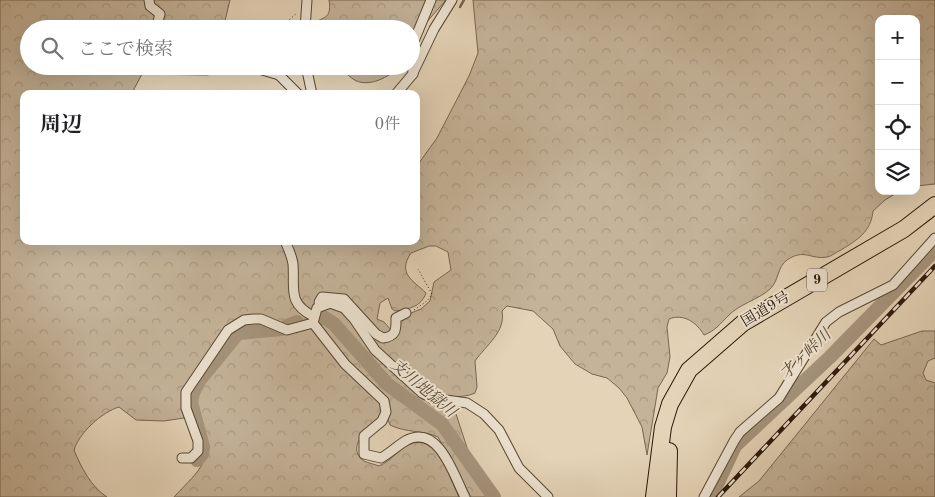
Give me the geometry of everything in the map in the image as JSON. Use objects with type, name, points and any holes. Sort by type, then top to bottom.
[{"type":"highway","name":"国道9号","points":[[654,497],[658,456],[670,404],[689,370],[743,322],[904,229],[935,205]]},
{"type":"highway","name":"国道9号","points":[[668,497],[668,458],[672,425],[682,396],[703,358]]},
{"type":"street","points":[[149,0],[150,6],[160,14],[158,20]]},
{"type":"street","points":[[420,27],[431,0]]},
{"type":"street","points":[[420,59],[434,29],[452,0]]},
{"type":"street","points":[[306,20],[307,2]]},
{"type":"street","points":[[276,75],[294,90]]},
{"type":"street","points":[[308,75],[311,90]]},
{"type":"street","points":[[399,90],[412,75]]},
{"type":"street","points":[[704,497],[740,432],[779,398],[826,322],[839,312],[893,285],[935,238]]},
{"type":"street","points":[[286,245],[293,263],[294,298],[303,311],[313,319],[345,364],[384,401],[386,412],[382,421],[364,436],[364,454],[380,458],[407,440],[421,438],[428,440],[436,444],[442,451],[465,497]]},
{"type":"street","points":[[182,458],[191,458],[198,451],[198,441],[186,408],[186,392],[228,330],[244,320],[254,319],[268,321],[287,330],[313,319],[322,298],[344,298],[376,334],[383,338],[393,334],[397,329],[396,318],[406,313]]},
{"type":"street","points":[[320,306],[330,303],[344,308],[354,319],[375,350],[422,393],[432,398],[467,403],[484,414],[499,430],[519,468],[548,497]]},
{"type":"path","points":[[288,20],[307,2]]},
{"type":"path","points":[[406,313],[431,297],[432,291],[418,269]]},
{"type":"green space","points":[[0,0],[230,0],[225,20],[20,20],[20,75],[141,75],[134,90],[20,90],[20,245],[420,245],[420,161],[437,138],[469,76],[478,53],[473,0],[935,0],[935,184],[920,186],[920,15],[875,15],[875,195],[893,195],[873,211],[866,230],[852,243],[831,256],[798,255],[787,260],[781,266],[770,289],[732,312],[708,333],[704,335],[694,323],[685,318],[675,317],[669,319],[667,327],[670,357],[667,373],[658,388],[647,455],[642,427],[627,398],[619,388],[607,378],[592,374],[575,364],[560,346],[553,329],[533,311],[507,306],[502,311],[501,325],[498,332],[475,361],[477,387],[475,393],[463,396],[426,399],[430,404],[456,414],[476,475],[490,497],[471,497],[438,437],[396,428],[390,425],[387,417],[374,424],[362,436],[358,442],[358,455],[364,461],[379,466],[408,445],[418,442],[426,444],[434,449],[440,458],[459,497],[174,497],[203,463],[206,445],[200,419],[197,416],[164,421],[136,420],[119,407],[106,413],[92,424],[81,437],[74,450],[83,470],[101,493],[107,497],[0,497]],"holes":[[[429,246],[436,246],[448,252],[451,270],[434,282],[430,301],[421,309],[401,317],[391,330],[384,322],[377,319],[380,303],[388,298],[392,309],[395,311],[410,308],[424,298],[426,293],[408,276],[406,271],[407,260],[411,253]]]},
{"type":"green space","points":[[329,0],[446,0],[420,30],[420,20],[320,20],[327,16],[330,8]]},
{"type":"green space","points":[[348,75],[388,75],[365,83],[353,79]]},
{"type":"green space","points":[[922,331],[935,331],[935,358],[928,361],[923,373],[926,380],[935,383],[935,497],[739,497],[759,481],[874,339],[881,345]]},
{"type":"waterway","points":[[460,7],[464,0]]},
{"type":"waterway","name":"才ヶ峠川","points":[[713,493],[735,446],[830,357],[935,250]]},
{"type":"waterway","name":"支川地獄川","points":[[319,318],[325,318],[334,324],[387,384],[442,424],[494,497]]},
{"type":"waterway","name":"支川地獄川","points":[[287,326],[297,322]]},
{"type":"waterway","name":"支川地獄川","points":[[197,460],[202,454],[203,447],[191,402],[198,382],[238,333],[282,329]]},
{"type":"railway","points":[[718,497],[935,266]]}]
